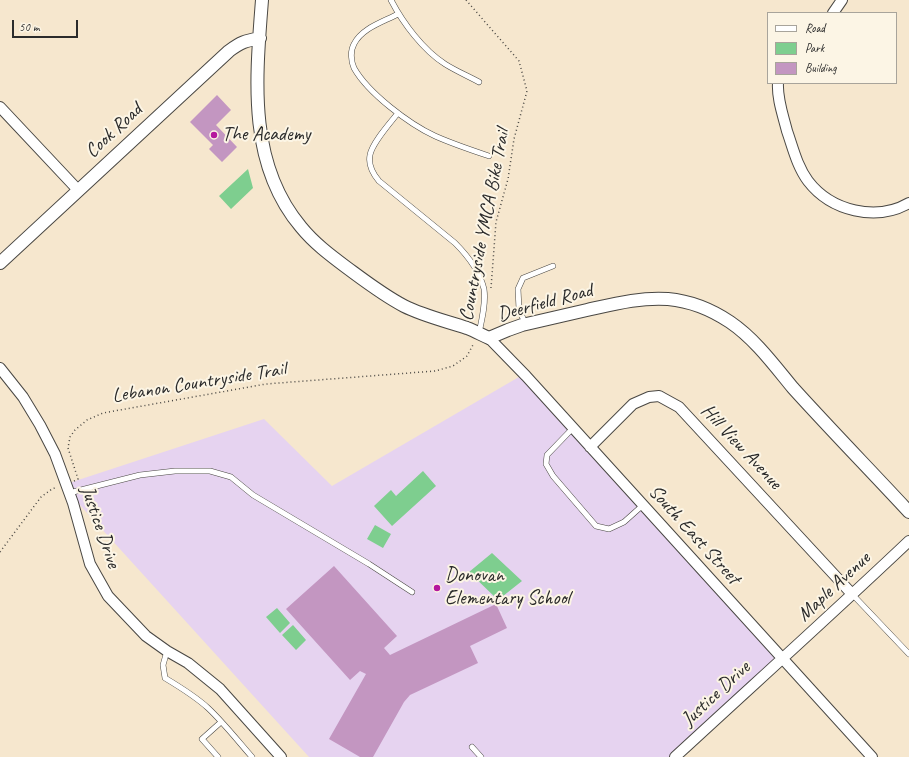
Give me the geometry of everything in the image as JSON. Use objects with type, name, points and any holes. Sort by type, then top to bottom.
[{"type":"street","name":"Deerfield Road","points":[[262,0],[258,68],[258,108],[263,148],[268,167],[285,204],[300,226],[329,254],[366,282],[405,307],[484,336],[525,324],[610,305],[649,299],[681,302],[712,312],[729,322],[749,338],[909,512]]},
{"type":"street","points":[[834,12],[842,0]]},
{"type":"street","name":"Cook Road","points":[[0,263],[237,44],[260,38]]},
{"type":"street","points":[[778,84],[779,98],[794,152],[808,181],[817,192],[833,203],[846,208],[871,213],[884,212],[909,203]]},
{"type":"street","points":[[0,107],[78,190]]},
{"type":"street","name":"South East Street","points":[[484,336],[526,376],[872,757]]},
{"type":"street","name":"Justice Drive","points":[[0,368],[23,397],[40,424],[55,454],[90,564],[108,596],[146,636],[167,651],[188,663],[220,689],[281,757]]},
{"type":"street","name":"Hill View Avenue","points":[[590,447],[633,404],[649,397],[659,396],[679,407],[852,594]]},
{"type":"street","name":"Maple Avenue","points":[[782,658],[909,541]]},
{"type":"street","name":"Justice Drive","points":[[675,757],[782,658]]},
{"type":"lane","points":[[391,0],[398,14],[428,50],[445,64],[461,74],[479,82]]},
{"type":"lane","points":[[398,14],[360,35],[353,45],[351,55],[354,67],[376,95],[415,125],[460,146],[489,156]]},
{"type":"lane","points":[[398,113],[374,144],[370,155],[370,164],[379,181],[465,252],[480,278],[484,289],[484,336]]},
{"type":"lane","points":[[525,324],[519,309],[518,289],[523,278],[553,266]]},
{"type":"lane","points":[[573,428],[547,455],[546,464],[553,476],[596,526],[609,529],[624,522],[643,505]]},
{"type":"lane","points":[[67,488],[140,475],[175,471],[210,472],[231,477],[253,495],[369,564],[412,592]]},
{"type":"lane","points":[[852,594],[909,654]]},
{"type":"lane","points":[[167,651],[163,665],[165,678],[195,697],[209,709],[252,757]]},
{"type":"lane","points":[[218,757],[202,739],[221,722]]},
{"type":"lane","points":[[472,747],[481,757]]},
{"type":"path","name":"Countryside YMCA Bike Trail","points":[[466,0],[519,61],[527,91],[514,139],[508,179],[496,222],[492,285],[490,292]]},
{"type":"path","name":"Lebanon Countryside Trail","points":[[0,552],[41,497],[52,489],[67,488],[78,479],[68,448],[70,437],[75,430],[87,420],[103,413],[266,384],[435,371],[453,366],[467,356],[484,336]]},
{"type":"shaded area","name":"Donovan Elementary School","points":[[524,374],[782,658],[675,757],[309,757],[69,493],[66,484],[264,419],[332,486]]},
{"type":"green space","points":[[248,169],[253,188],[231,209],[219,196]]},
{"type":"green space","points":[[423,471],[436,486],[392,526],[374,506],[391,490],[396,496]]},
{"type":"green space","points":[[375,525],[391,534],[383,548],[367,539]]},
{"type":"green space","points":[[492,553],[522,581],[498,600],[469,572]]},
{"type":"green space","points":[[277,608],[290,623],[280,633],[266,617]]},
{"type":"green space","points":[[293,625],[306,640],[296,650],[282,635]]},
{"type":"building","name":"The Academy","points":[[217,95],[231,110],[216,125],[237,147],[222,162],[209,149],[213,145],[190,122]]},
{"type":"building","points":[[334,566],[397,636],[384,648],[390,655],[496,604],[507,628],[470,646],[478,663],[410,695],[404,702],[373,757],[360,757],[329,739],[366,674],[360,671],[350,680],[286,609]]},
{"type":"place","name":"The Academy","points":[[214,135]]},
{"type":"place","name":"Donovan Elementary School","points":[[437,588]]}]
